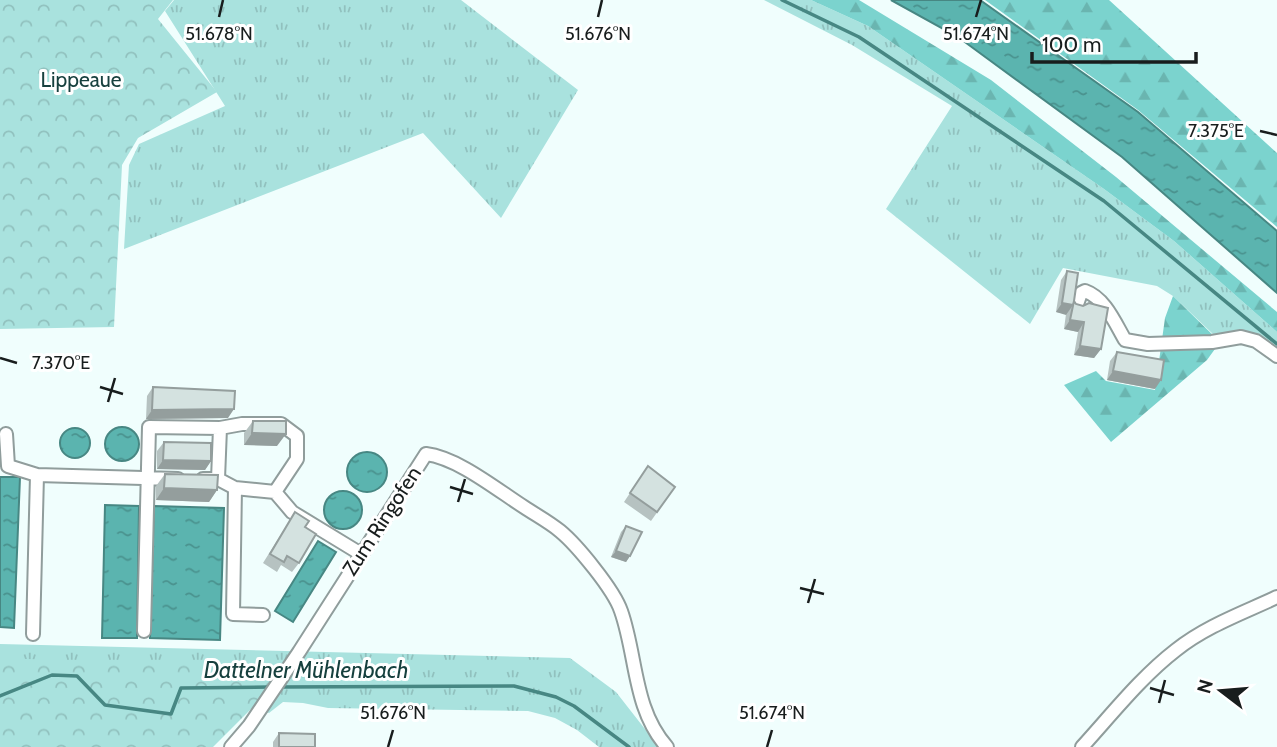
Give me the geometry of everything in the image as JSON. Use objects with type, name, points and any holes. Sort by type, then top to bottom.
[{"type":"street","points":[[1076,307],[1081,293],[1090,292],[1109,313],[1125,340],[1148,344],[1212,342],[1241,337],[1256,341],[1277,356]]},
{"type":"street","points":[[144,631],[149,427],[220,428],[242,424],[281,424],[297,436],[297,459],[275,492]]},
{"type":"street","points":[[218,479],[220,428]]},
{"type":"street","points":[[6,434],[8,466],[37,475],[218,479],[235,488],[275,492],[292,512],[361,554]]},
{"type":"street","name":"Zum Ringofen","points":[[232,747],[299,652],[426,454],[439,455],[483,480],[560,531],[587,560],[621,608],[641,698],[649,720],[667,747]]},
{"type":"street","points":[[33,634],[37,475]]},
{"type":"street","points":[[235,488],[233,614],[263,615]]},
{"type":"street","points":[[1082,747],[1161,662],[1178,648],[1210,628],[1277,597]]},
{"type":"green space","name":"Lippeaue","points":[[0,0],[173,0],[158,19],[217,92],[138,138],[122,165],[114,327],[0,329]]},
{"type":"green space","points":[[174,0],[461,0],[578,90],[501,218],[423,133],[124,249],[129,165],[139,144],[225,106],[165,11]]},
{"type":"green space","points":[[764,0],[811,0],[868,26],[1104,189],[1174,241],[1277,332],[1277,355],[1270,348],[1215,336],[1173,296],[1157,286],[1063,268],[1030,324],[886,209],[952,106],[852,45]]},
{"type":"green space","points":[[811,0],[859,0],[991,80],[1116,177],[1277,312],[1277,332],[1174,241],[1104,189],[868,26]]},
{"type":"green space","points":[[985,0],[1109,0],[1277,153],[1277,227],[1138,110]]},
{"type":"green space","points":[[1173,296],[1220,342],[1207,360],[1111,442],[1064,385],[1096,371],[1106,381],[1155,390],[1165,318]]},
{"type":"green space","points":[[0,644],[570,658],[616,692],[659,747],[599,747],[555,718],[528,711],[328,708],[283,702],[269,713],[247,706],[0,719]]},
{"type":"green space","points":[[0,658],[280,668],[259,701],[213,747],[0,747]]},
{"type":"water","points":[[891,0],[980,0],[1138,112],[1277,231],[1277,293],[1122,157],[958,37]]},
{"type":"water","points":[[122,427],[134,432],[139,444],[134,456],[122,461],[110,456],[105,444],[110,432]]},
{"type":"water","points":[[75,428],[86,432],[90,443],[86,454],[75,458],[64,454],[60,443],[64,432]]},
{"type":"water","points":[[367,452],[381,458],[387,472],[381,486],[367,492],[353,486],[347,472],[353,458]]},
{"type":"water","points":[[0,477],[20,477],[14,628],[0,627]]},
{"type":"water","points":[[343,491],[357,496],[362,510],[357,524],[343,529],[329,524],[324,510],[329,496]]},
{"type":"water","points":[[105,505],[139,506],[137,638],[102,638]]},
{"type":"water","points":[[154,506],[224,508],[220,640],[150,638]]},
{"type":"water","points":[[318,541],[336,552],[293,622],[275,611]]},
{"type":"building","points":[[1067,271],[1078,273],[1073,305],[1062,303]]},
{"type":"building","points":[[1074,301],[1083,306],[1089,303],[1108,308],[1101,349],[1080,346],[1084,322],[1070,320]]},
{"type":"building","points":[[1117,352],[1164,360],[1161,380],[1113,371]]},
{"type":"building","points":[[153,387],[235,391],[234,409],[152,410]]},
{"type":"building","points":[[253,421],[286,421],[286,434],[252,433]]},
{"type":"building","points":[[164,442],[211,443],[211,461],[163,460]]},
{"type":"building","points":[[648,466],[675,487],[657,512],[630,493]]},
{"type":"building","points":[[165,474],[218,475],[217,490],[164,488]]},
{"type":"building","points":[[295,512],[309,521],[305,527],[316,534],[299,563],[287,556],[284,562],[270,554]]},
{"type":"building","points":[[626,526],[642,532],[630,556],[616,551]]},
{"type":"building","points":[[279,733],[315,734],[315,747],[279,747]]},
{"type":"waterway","points":[[782,0],[859,37],[1104,201],[1277,344]]},
{"type":"waterway","name":"Dattelner Mühlenbach","points":[[0,696],[52,675],[77,676],[105,705],[171,714],[181,688],[270,687]]},
{"type":"waterway","name":"Dattelner Mühlenbach","points":[[281,687],[514,686],[556,697],[574,706],[629,747]]}]
